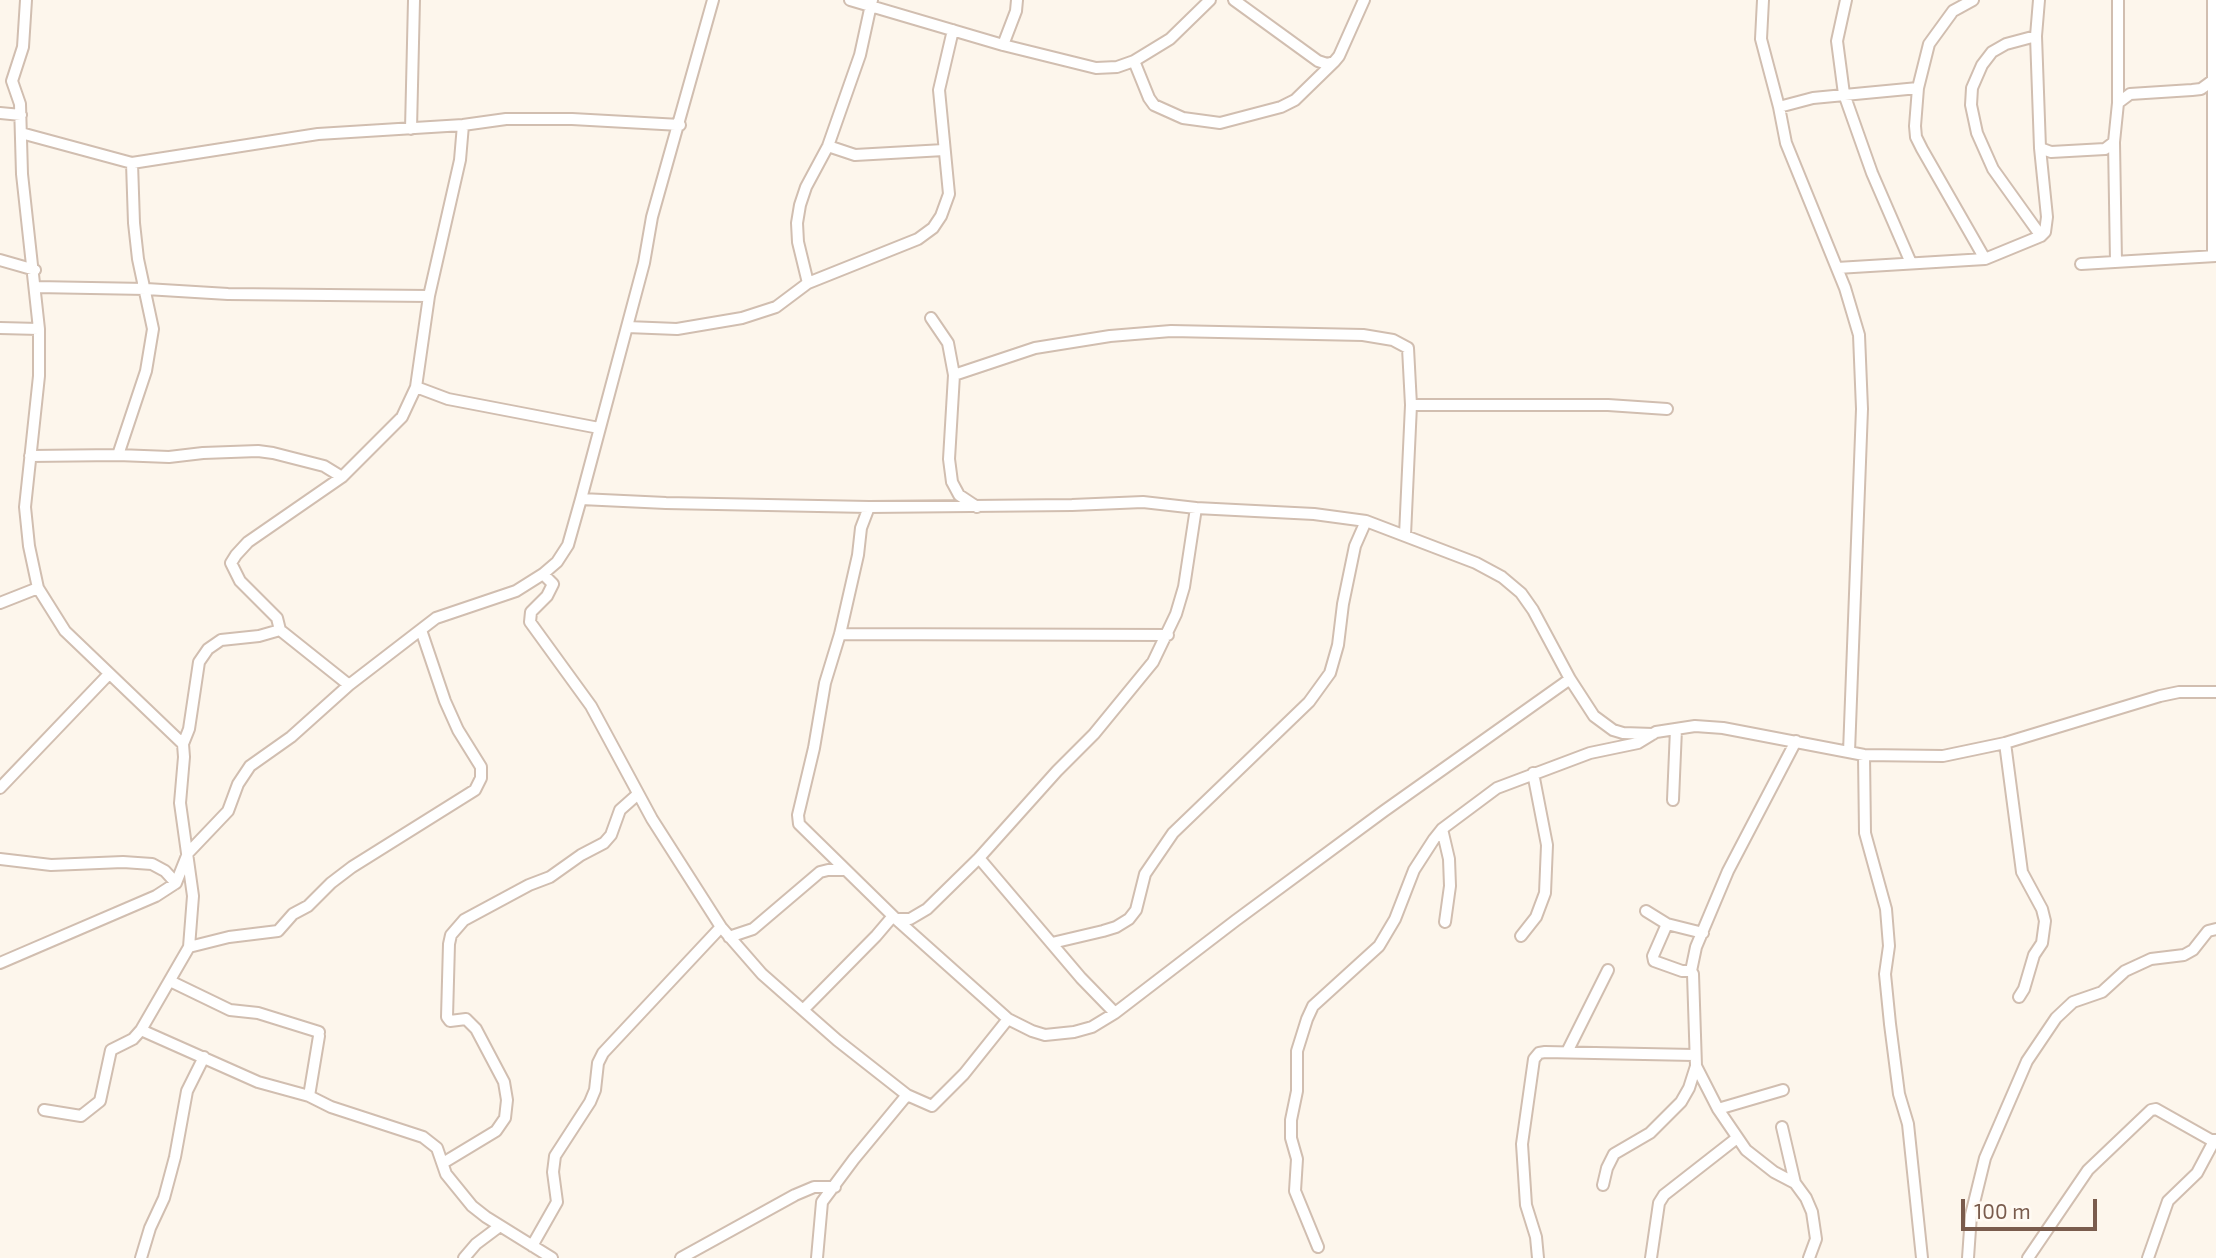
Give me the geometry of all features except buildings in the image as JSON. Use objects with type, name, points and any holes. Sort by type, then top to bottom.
[{"type":"street","points":[[26,0],[23,47],[12,81],[20,104],[22,174],[35,270],[39,329],[39,376],[25,507],[26,528],[38,587],[65,631],[183,744]]},
{"type":"street","points":[[411,129],[414,0]]},
{"type":"street","points":[[0,963],[156,895],[176,883],[188,853],[228,811],[238,783],[250,766],[291,737],[349,685],[436,618],[516,591],[557,562],[568,545],[581,499],[644,263],[652,217],[713,0]]},
{"type":"street","points":[[850,0],[871,3],[1003,45],[1096,68],[1117,67],[1134,61],[1170,39],[1210,0]]},
{"type":"street","points":[[1003,45],[1016,11],[1017,0]]},
{"type":"street","points":[[1234,0],[1318,61],[1327,64],[1334,62]]},
{"type":"street","points":[[1134,61],[1154,105],[1183,117],[1220,123],[1281,107],[1295,100],[1334,62],[1346,43],[1364,0]]},
{"type":"street","points":[[1763,0],[1761,39],[1788,152],[1837,268],[1859,335],[1862,409],[1849,752]]},
{"type":"street","points":[[1846,0],[1837,41],[1844,94],[1872,173],[1912,263]]},
{"type":"street","points":[[1947,0],[1953,11]]},
{"type":"street","points":[[1973,0],[1953,11],[1929,44],[1918,88],[1915,126],[1916,137],[1985,259]]},
{"type":"street","points":[[1837,268],[1985,259],[2042,236],[2047,229],[2047,217],[2040,148],[2036,36],[2039,0]]},
{"type":"street","points":[[2116,262],[2114,142],[2118,103],[2118,0]]},
{"type":"street","points":[[2081,264],[2215,256],[2211,80],[2213,0]]},
{"type":"street","points":[[808,283],[798,242],[797,223],[806,187],[828,146],[860,55],[871,3]]},
{"type":"street","points":[[627,327],[677,329],[741,318],[776,307],[808,283],[918,239],[933,228],[941,216],[949,194],[939,90],[953,30]]},
{"type":"street","points":[[2036,36],[2006,44],[1992,52],[1982,65],[1972,88],[1971,105],[1977,133],[1993,169],[2042,236]]},
{"type":"street","points":[[2118,103],[2130,94],[2201,89],[2211,80]]},
{"type":"street","points":[[1779,107],[1813,98],[1918,88]]},
{"type":"street","points":[[0,113],[20,115]]},
{"type":"street","points":[[21,133],[132,163],[318,134],[463,125],[506,119],[572,119],[680,125]]},
{"type":"street","points":[[349,685],[280,630],[274,614],[240,581],[232,563],[248,542],[342,477],[398,422],[416,387],[429,296],[458,169],[463,125]]},
{"type":"street","points":[[2040,148],[2051,152],[2105,149],[2114,142]]},
{"type":"street","points":[[828,146],[855,155],[944,150]]},
{"type":"street","points":[[118,455],[146,371],[153,321],[138,258],[132,163]]},
{"type":"street","points":[[0,260],[35,270]]},
{"type":"street","points":[[36,287],[228,294],[429,296]]},
{"type":"street","points":[[931,318],[948,343],[954,375],[949,459],[952,482],[959,495],[976,507]]},
{"type":"street","points":[[0,328],[39,329]]},
{"type":"street","points":[[954,375],[1035,348],[1069,341],[1135,334],[1171,331],[1363,335],[1386,338],[1408,348],[1411,405],[1405,535]]},
{"type":"street","points":[[416,387],[448,400],[599,428]]},
{"type":"street","points":[[1411,405],[1608,405],[1667,409]]},
{"type":"street","points":[[30,456],[160,457],[203,453],[273,453],[324,466],[342,477]]},
{"type":"street","points":[[581,499],[869,507],[1143,502],[1196,508],[1286,512],[1366,521],[1476,563],[1502,577],[1521,593],[1544,627],[1570,679],[1594,716],[1606,726],[1623,733],[1653,734],[1695,726],[1723,728],[1864,755],[1942,756],[2005,743],[2160,696],[2179,692],[2216,692]]},
{"type":"street","points":[[869,507],[861,528],[857,562],[825,683],[814,748],[798,815],[802,829],[1008,1019],[1045,1035],[1092,1027],[1115,1013],[1384,811],[1570,679]]},
{"type":"street","points":[[895,917],[910,919],[927,909],[979,858],[1094,734],[1153,662],[1168,635],[1184,587],[1196,508]]},
{"type":"street","points":[[1052,943],[1116,927],[1129,919],[1136,910],[1145,874],[1173,833],[1316,693],[1330,673],[1338,645],[1355,546],[1366,521]]},
{"type":"street","points":[[543,574],[553,584],[547,596],[531,612],[530,622],[591,706],[638,794],[721,927],[762,974],[907,1095],[932,1106],[964,1074],[1008,1019]]},
{"type":"street","points":[[0,603],[38,587]]},
{"type":"street","points":[[44,1110],[81,1116],[101,1099],[111,1050],[133,1039],[141,1030],[189,947],[193,896],[180,803],[183,744],[190,729],[199,662],[208,649],[229,638],[259,636],[280,630]]},
{"type":"street","points":[[189,947],[229,937],[278,931],[293,914],[352,867],[475,790],[481,778],[481,767],[458,730],[445,701],[421,630]]},
{"type":"street","points":[[840,634],[1168,635]]},
{"type":"street","points":[[0,788],[109,674]]},
{"type":"street","points":[[1673,800],[1676,729]]},
{"type":"street","points":[[1318,1248],[1295,1187],[1298,1168],[1291,1120],[1297,1091],[1297,1055],[1313,1006],[1379,946],[1395,919],[1414,870],[1424,852],[1443,829],[1497,788],[1590,753],[1638,743],[1653,734]]},
{"type":"street","points":[[1603,1185],[1607,1168],[1615,1154],[1650,1133],[1681,1102],[1689,1088],[1695,1060],[1691,971],[1696,947],[1728,871],[1796,741]]},
{"type":"street","points":[[2005,743],[2022,872],[2045,920],[2042,943],[2034,955],[2019,997]]},
{"type":"street","points":[[1864,755],[1865,833],[1886,909],[1889,946],[1885,974],[1890,1024],[1899,1094],[1908,1124],[1922,1258]]},
{"type":"street","points":[[1521,936],[1536,917],[1545,893],[1547,845],[1533,773]]},
{"type":"street","points":[[443,1163],[496,1131],[505,1118],[507,1100],[504,1082],[476,1029],[466,1019],[450,1021],[447,1017],[451,935],[464,920],[529,885],[550,877],[604,843],[611,835],[620,810],[638,794]]},
{"type":"street","points":[[1443,829],[1449,859],[1450,886],[1445,922]]},
{"type":"street","points":[[979,858],[1115,1013]]},
{"type":"street","points":[[0,859],[51,865],[123,862],[152,864],[165,871],[176,883]]},
{"type":"street","points":[[729,937],[753,929],[820,873],[844,870]]},
{"type":"street","points":[[1646,911],[1667,924],[1703,933]]},
{"type":"street","points":[[803,1010],[895,917]]},
{"type":"street","points":[[1667,924],[1653,956],[1654,961],[1682,971],[1691,971]]},
{"type":"street","points":[[537,1252],[556,1208],[553,1172],[555,1156],[590,1102],[595,1090],[598,1063],[603,1053],[721,927]]},
{"type":"street","points":[[1968,1258],[1971,1215],[1988,1149],[2024,1068],[2056,1018],[2073,1002],[2102,992],[2125,971],[2151,959],[2184,955],[2193,950],[2208,931],[2216,929]]},
{"type":"street","points":[[1567,1052],[1608,970]]},
{"type":"street","points":[[170,981],[230,1010],[258,1013],[319,1034],[310,1096]]},
{"type":"street","points":[[141,1030],[258,1082],[310,1096],[331,1107],[423,1137],[437,1148],[449,1179],[472,1206],[537,1252],[552,1258]]},
{"type":"street","points":[[1538,1258],[1536,1237],[1526,1205],[1522,1144],[1534,1059],[1539,1053],[1567,1052],[1695,1060]]},
{"type":"street","points":[[141,1258],[150,1228],[164,1198],[175,1157],[187,1091],[204,1057]]},
{"type":"street","points":[[1695,1060],[1718,1110],[1752,1157],[1795,1183],[1806,1198],[1815,1226],[1816,1239],[1809,1258]]},
{"type":"street","points":[[1718,1110],[1783,1090]]},
{"type":"street","points":[[817,1258],[820,1206],[854,1158],[907,1095]]},
{"type":"street","points":[[2028,1258],[2088,1170],[2155,1109],[2215,1140],[2201,1167],[2168,1201],[2148,1258]]},
{"type":"street","points":[[1782,1127],[1795,1183]]},
{"type":"street","points":[[1651,1258],[1660,1203],[1664,1195],[1737,1138]]},
{"type":"street","points":[[681,1258],[795,1195],[814,1187],[835,1187]]},
{"type":"street","points":[[464,1258],[476,1244],[499,1226]]}]
